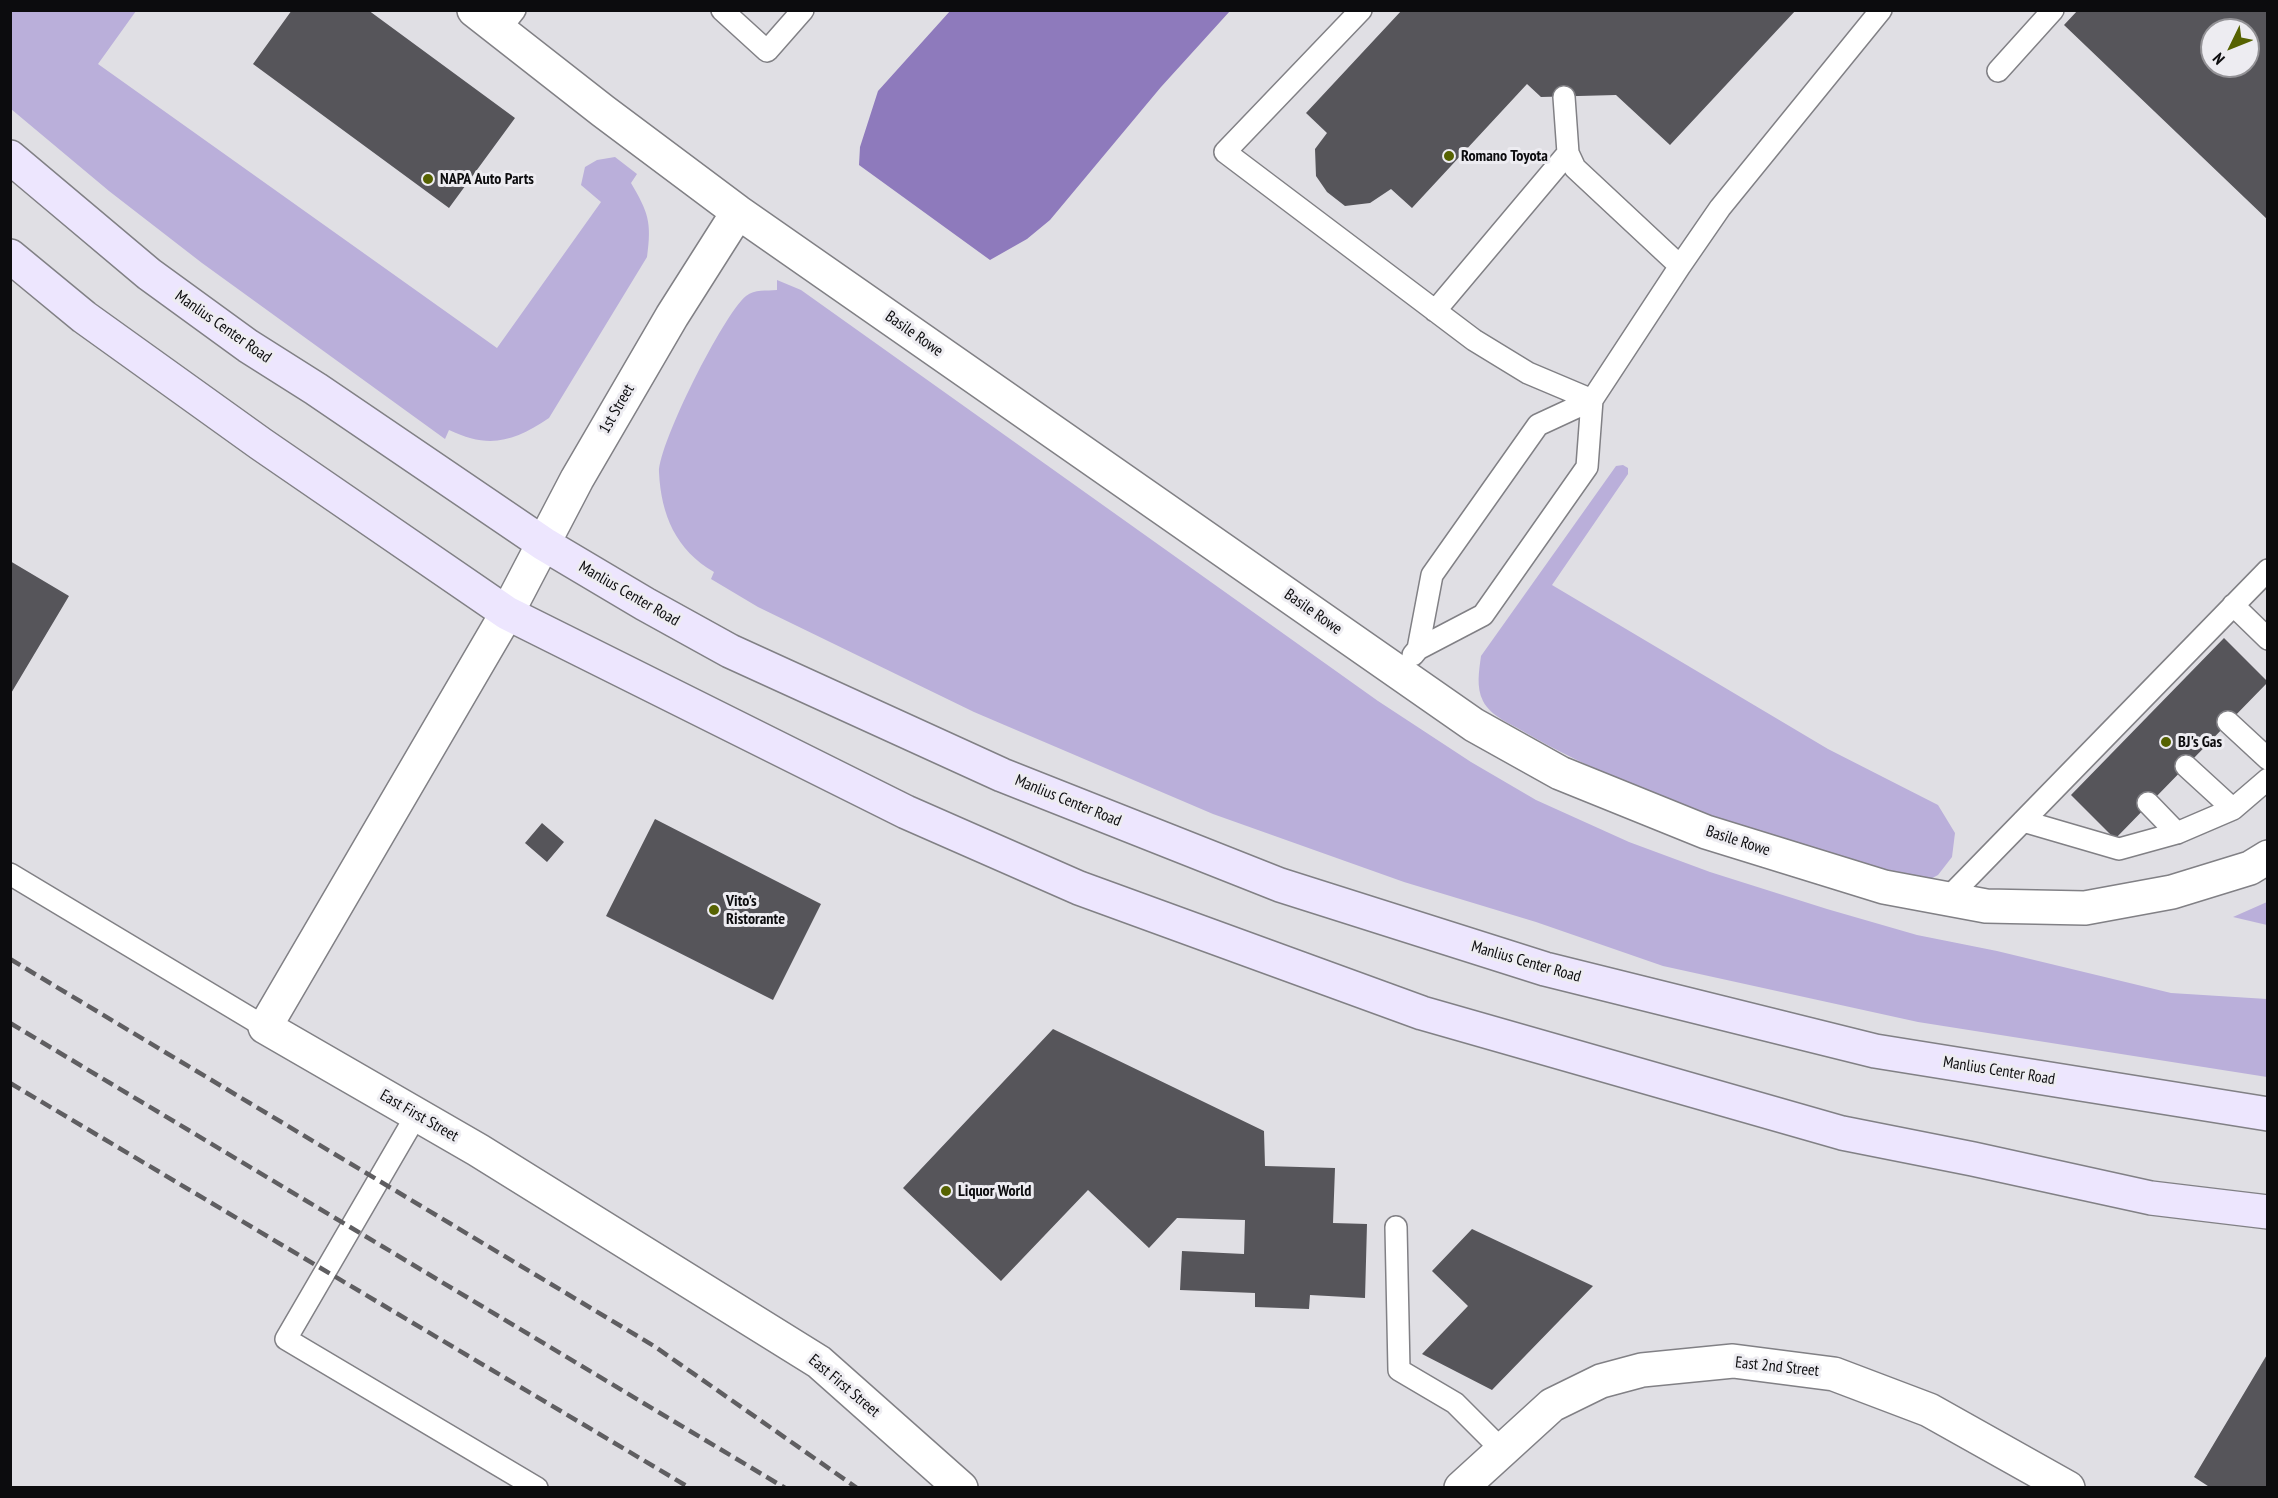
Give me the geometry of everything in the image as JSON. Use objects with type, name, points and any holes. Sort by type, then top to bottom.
[{"type":"main road","name":"Manlius Center Road","points":[[10,157],[149,274],[248,346],[316,389],[544,544],[730,651],[1002,775],[1280,885],[1545,969],[1875,1051],[2268,1114]]},
{"type":"main road","points":[[10,256],[84,317],[261,444],[507,613],[845,783],[1079,888],[1422,1013],[1842,1133],[2151,1198],[2268,1212]]},
{"type":"street","name":"Basile Rowe","points":[[474,10],[508,20],[603,111],[738,212],[1409,661],[1474,725],[1560,773],[1706,832],[1884,887],[1986,906],[2085,908],[2172,892],[2250,868],[2268,857]]},
{"type":"street","name":"1st Street","points":[[507,613],[577,479],[672,316],[738,212]]},
{"type":"street","points":[[265,1027],[507,613]]},
{"type":"street","name":"East First Street","points":[[265,1027],[478,1150],[819,1362],[961,1488]]},
{"type":"street","name":"East 2nd Street","points":[[1461,1488],[1552,1405],[1601,1381],[1642,1370],[1733,1361],[1834,1374],[1887,1394],[1929,1410],[2068,1488]]},
{"type":"lane","points":[[722,10],[766,51],[803,10]]},
{"type":"lane","points":[[1360,10],[1225,152],[1474,340],[1528,373],[1592,400]]},
{"type":"lane","points":[[1409,661],[1483,615],[1587,467],[1592,400],[1680,266],[1720,208],[1881,10]]},
{"type":"lane","points":[[1998,71],[2053,10]]},
{"type":"lane","points":[[1564,97],[1568,153],[1575,168],[1680,266]]},
{"type":"lane","points":[[1435,311],[1568,153]]},
{"type":"lane","points":[[1409,661],[1432,575],[1538,425],[1592,400]]},
{"type":"lane","points":[[1948,898],[2023,821],[2098,755],[2178,674],[2233,605],[2268,570]]},
{"type":"lane","points":[[2233,605],[2268,639]]},
{"type":"lane","points":[[2228,722],[2268,759]]},
{"type":"lane","points":[[2186,766],[2233,808]]},
{"type":"lane","points":[[2023,821],[2119,849],[2178,833],[2233,808],[2268,779]]},
{"type":"lane","points":[[2148,803],[2178,833]]},
{"type":"lane","points":[[10,874],[265,1027]]},
{"type":"lane","points":[[417,1114],[286,1339],[537,1488]]},
{"type":"lane","points":[[1396,1227],[1399,1370],[1455,1403],[1502,1450]]},
{"type":"shaded area","points":[[10,11],[136,11],[98,64],[497,348],[601,202],[581,185],[585,167],[597,160],[615,157],[637,174],[631,183],[645,210],[649,226],[647,257],[549,418],[524,433],[500,440],[476,440],[449,430],[445,439],[202,263],[109,191],[11,109]]},
{"type":"shaded area","points":[[950,11],[1230,11],[1161,87],[1050,220],[1027,239],[990,260],[859,165],[860,147],[878,91]]},
{"type":"shaded area","points":[[777,280],[801,290],[1378,701],[1471,762],[1536,800],[1629,842],[1710,872],[1917,935],[1997,951],[2171,993],[2267,999],[2267,1077],[1918,1022],[1663,966],[1536,922],[1404,882],[1213,814],[974,712],[758,607],[711,579],[714,572],[701,563],[680,542],[667,517],[660,488],[659,472],[669,435],[680,409],[723,327],[746,296],[757,291],[777,290]]},
{"type":"shaded area","points":[[1623,465],[1628,468],[1628,474],[1552,585],[1828,749],[1938,805],[1955,833],[1952,857],[1938,875],[1921,884],[1719,819],[1573,758],[1502,720],[1487,707],[1481,696],[1479,685],[1481,656],[1616,466]]},
{"type":"shaded area","points":[[2267,902],[2267,925],[2233,917]]},
{"type":"building","points":[[292,10],[368,10],[515,118],[449,208],[253,64]]},
{"type":"building","points":[[1402,10],[1796,10],[1670,145],[1616,95],[1541,97],[1527,84],[1412,208],[1391,189],[1370,203],[1345,206],[1327,192],[1316,176],[1315,149],[1327,133],[1306,113]]},
{"type":"building","points":[[2078,10],[2268,10],[2268,220],[2064,25]]},
{"type":"building","points":[[10,561],[69,596],[10,695]]},
{"type":"building","name":"BJ's Gas","points":[[2224,638],[2268,682],[2115,839],[2071,795]]},
{"type":"building","name":"Vito's Ristorante","points":[[655,819],[821,904],[773,1000],[606,916]]},
{"type":"building","points":[[542,823],[564,842],[547,862],[525,843]]},
{"type":"building","points":[[1053,1029],[1264,1131],[1265,1166],[1335,1168],[1333,1223],[1367,1224],[1365,1298],[1310,1295],[1309,1309],[1255,1307],[1255,1293],[1180,1290],[1182,1251],[1244,1254],[1245,1220],[1177,1218],[1149,1248],[1088,1190],[1001,1281],[903,1188]]},
{"type":"building","points":[[1472,1229],[1593,1286],[1492,1390],[1422,1354],[1468,1306],[1432,1271]]},
{"type":"building","points":[[2268,1353],[2268,1488],[2211,1488],[2194,1477]]},
{"type":"railway","points":[[10,959],[654,1346],[857,1488]]},
{"type":"railway","points":[[10,1023],[785,1488]]},
{"type":"railway","points":[[10,1083],[690,1488]]},
{"type":"place","name":"Romano Toyota","points":[[1449,156]]},
{"type":"place","name":"NAPA Auto Parts","points":[[428,179]]},
{"type":"place","name":"BJ's Gas","points":[[2166,742]]},
{"type":"place","name":"Vito's Ristorante","points":[[714,910]]},
{"type":"place","name":"Liquor World","points":[[946,1191]]}]
